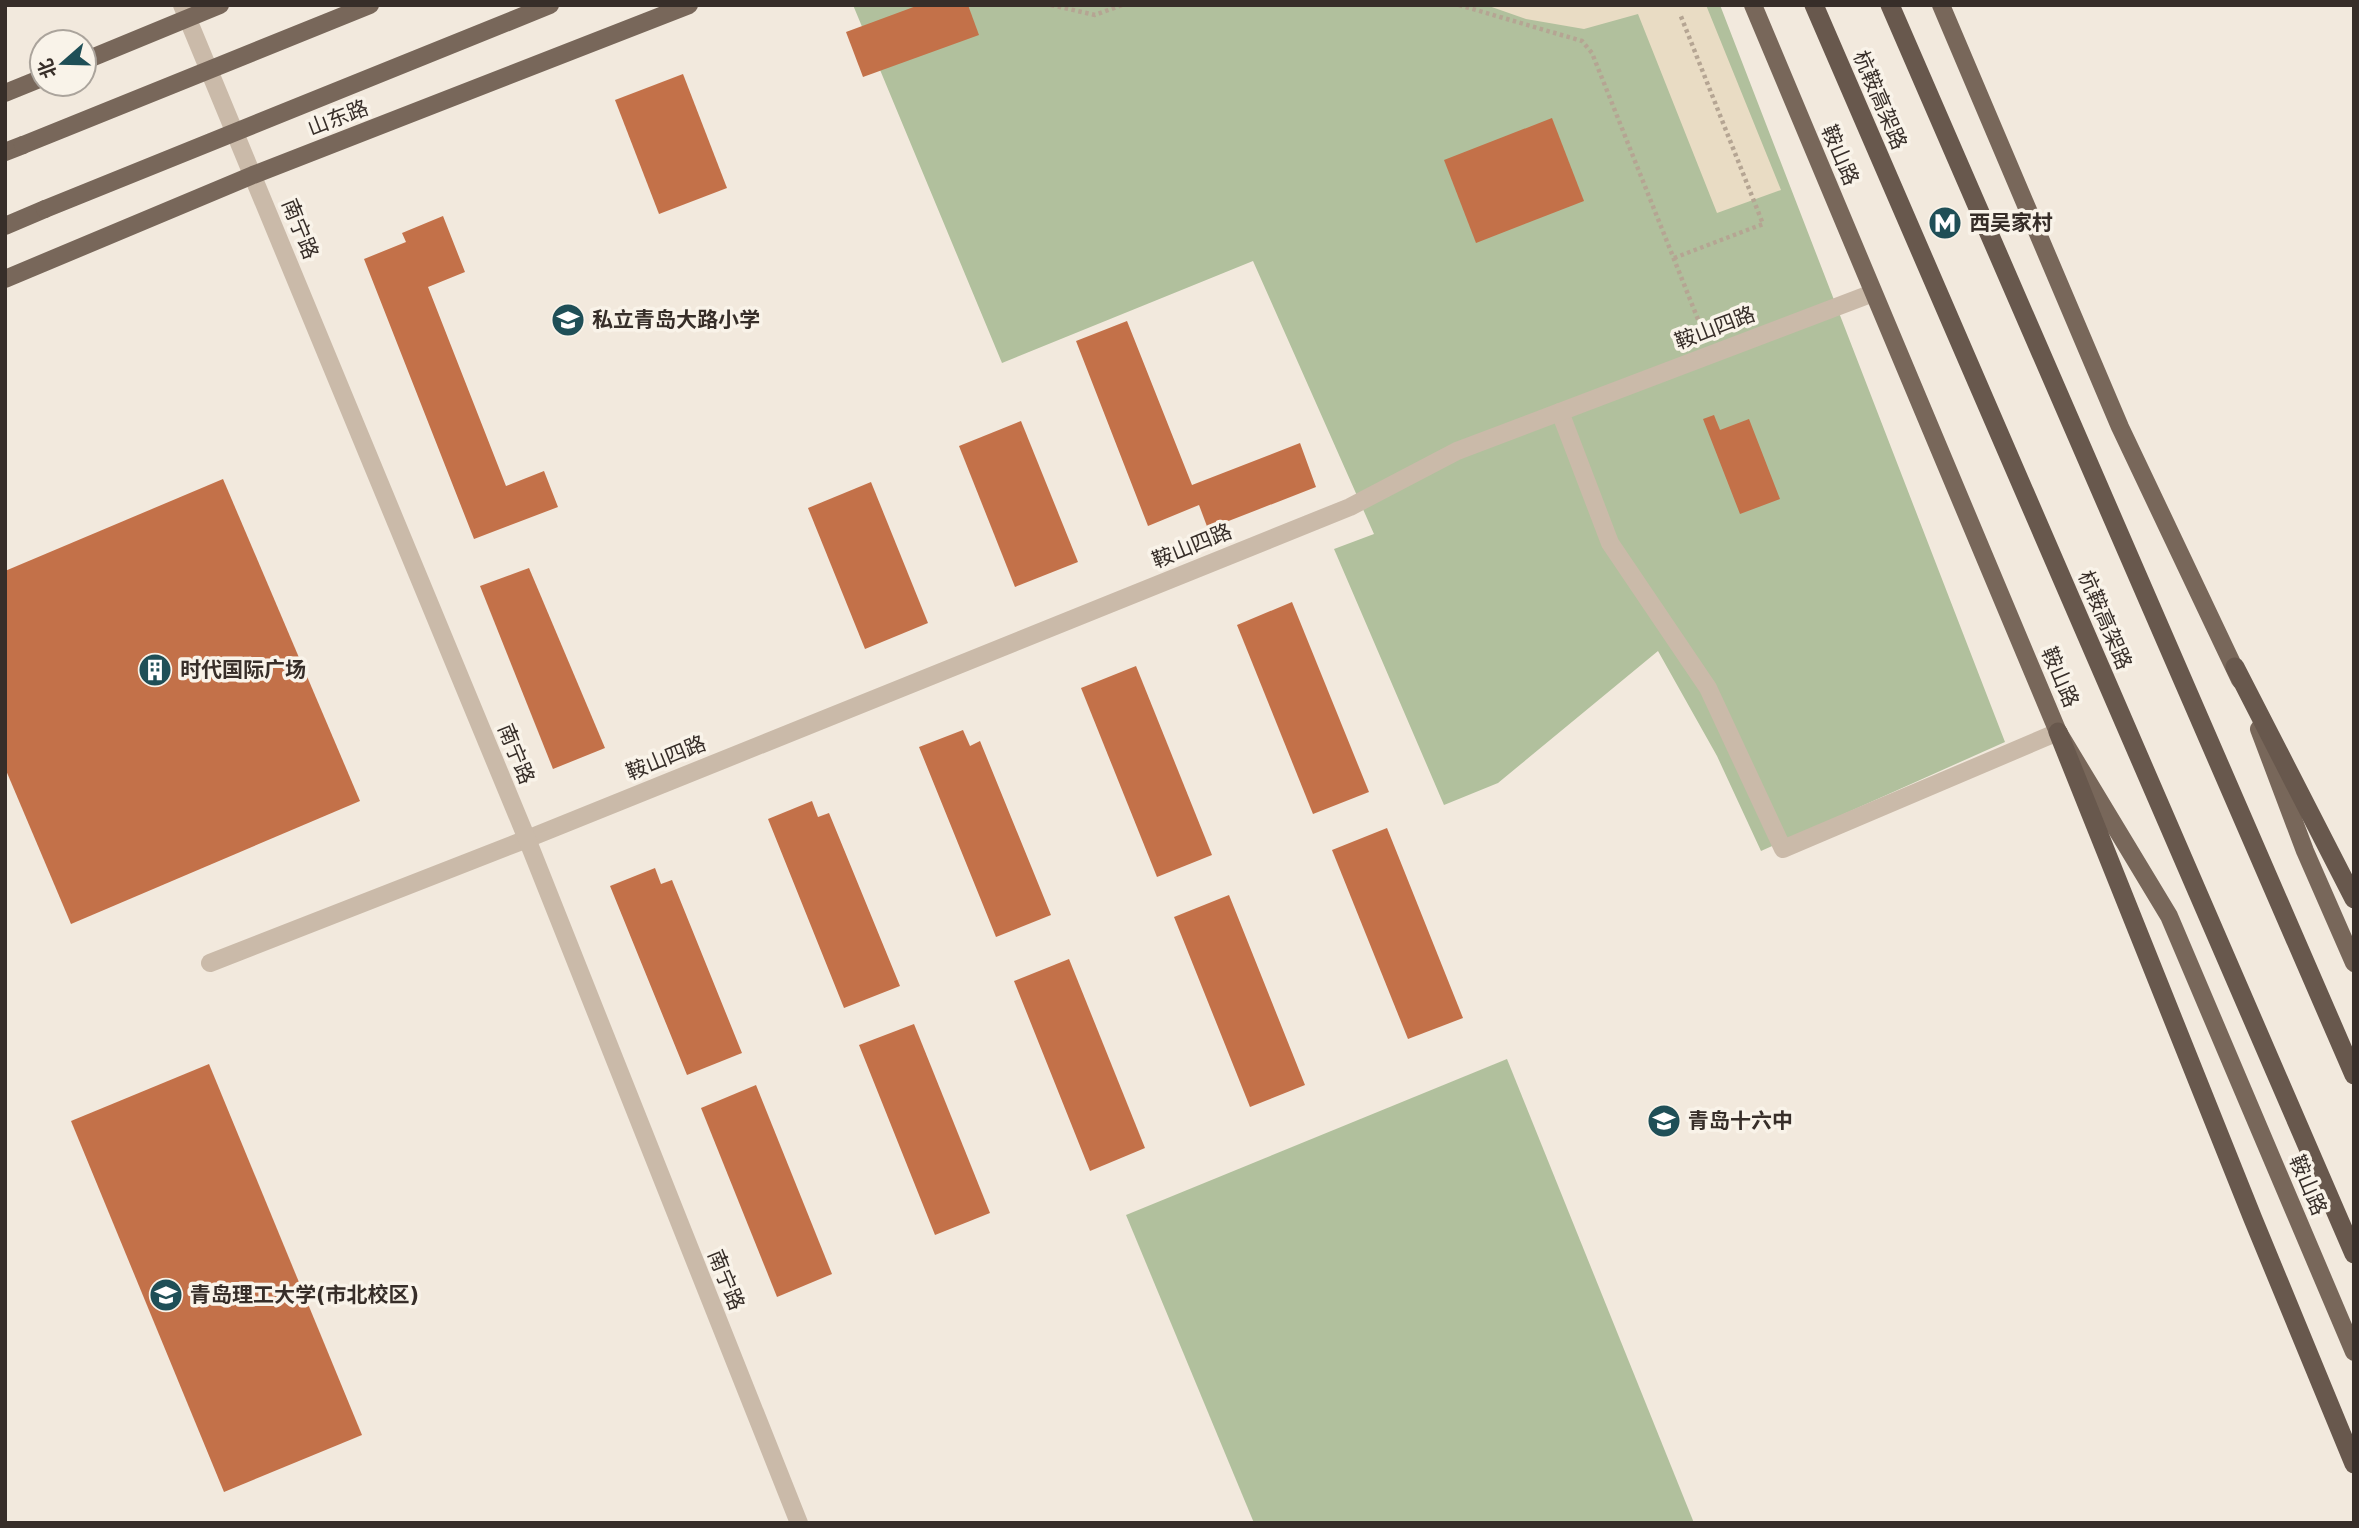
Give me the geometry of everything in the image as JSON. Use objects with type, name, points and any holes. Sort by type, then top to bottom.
[{"type":"highway","name":"杭鞍高架路","points":[[1814,5],[2354,1254]]},
{"type":"highway","points":[[1890,5],[2354,1075]]},
{"type":"highway","points":[[2235,667],[2354,899]]},
{"type":"highway","points":[[2058,732],[2354,1464]]},
{"type":"main road","points":[[98,54],[185,12],[220,5]]},
{"type":"main road","points":[[5,152],[370,5]]},
{"type":"main road","name":"山东路","points":[[5,226],[550,5]]},
{"type":"main road","name":"山东路","points":[[5,279],[253,175],[689,5]]},
{"type":"main road","name":"鞍山路","points":[[1753,5],[2058,732],[2169,916],[2354,1352]]},
{"type":"main road","points":[[1941,5],[2120,427],[2235,667],[2305,851],[2354,964]]},
{"type":"main road","points":[[5,93],[28,84]]},
{"type":"street","name":"南宁路","points":[[185,12],[527,839],[799,1523]]},
{"type":"street","name":"鞍山四路","points":[[210,963],[527,839],[1350,507],[1457,451],[1872,293]]},
{"type":"street","points":[[1560,412],[1610,543],[1707,688],[1783,849],[2058,732]]},
{"type":"path","points":[[1051,5],[1095,15],[1122,5]]},
{"type":"path","points":[[1459,5],[1582,41],[1592,53],[1712,354]]},
{"type":"path","points":[[1674,258],[1763,225],[1680,14]]},
{"type":"green space","points":[[853,5],[1720,5],[2005,742],[1761,851],[1717,756],[1658,651],[1498,783],[1444,805],[1334,549],[1374,534],[1253,261],[1002,363]]},
{"type":"green space","points":[[1507,1059],[1694,1523],[1254,1523],[1126,1215]]},
{"type":"shaded area","points":[[1486,5],[1706,5],[1781,190],[1717,213],[1638,14],[1584,29],[1526,19]]},
{"type":"building","points":[[919,5],[968,5],[979,35],[863,77],[846,32]]},
{"type":"building","points":[[683,74],[727,188],[659,214],[615,100]]},
{"type":"building","points":[[1552,118],[1584,201],[1476,243],[1444,160]]},
{"type":"building","points":[[443,216],[465,272],[428,287],[506,486],[544,471],[558,507],[474,539],[364,259],[406,242],[402,233]]},
{"type":"building","points":[[1127,321],[1192,485],[1300,443],[1316,487],[1208,529],[1199,505],[1148,526],[1076,341]]},
{"type":"building","points":[[1714,415],[1720,430],[1749,419],[1780,499],[1740,514],[1703,419]]},
{"type":"building","points":[[1021,421],[1078,562],[1015,587],[959,446]]},
{"type":"building","name":"时代国际广场","points":[[223,479],[360,801],[71,924],[5,768],[5,571]]},
{"type":"building","points":[[871,482],[928,623],[865,649],[808,508]]},
{"type":"building","points":[[529,568],[605,748],[553,769],[480,586]]},
{"type":"building","points":[[1292,602],[1369,792],[1313,814],[1237,625]]},
{"type":"building","points":[[1136,666],[1212,855],[1157,877],[1081,688]]},
{"type":"building","points":[[963,730],[970,746],[980,741],[1051,915],[996,937],[919,747]]},
{"type":"building","points":[[812,801],[818,817],[829,813],[900,986],[844,1008],[768,819]]},
{"type":"building","points":[[1387,828],[1463,1018],[1408,1039],[1332,850]]},
{"type":"building","points":[[655,868],[661,884],[672,880],[742,1053],[687,1075],[610,886]]},
{"type":"building","points":[[1229,895],[1305,1085],[1250,1107],[1174,917]]},
{"type":"building","points":[[1069,959],[1145,1148],[1090,1171],[1014,981]]},
{"type":"building","points":[[914,1024],[990,1213],[935,1235],[859,1045]]},
{"type":"building","points":[[209,1064],[362,1435],[224,1492],[71,1121]]},
{"type":"building","points":[[756,1085],[832,1274],[777,1297],[701,1108]]},
{"type":"place","name":"西吴家村","points":[[1945,223]]},
{"type":"place","name":"私立青岛大路小学","points":[[568,320]]},
{"type":"place","name":"时代国际广场","points":[[155,670]]},
{"type":"place","name":"青岛十六中","points":[[1664,1121]]},
{"type":"place","name":"青岛理工大学(市北校区)","points":[[166,1295]]}]
